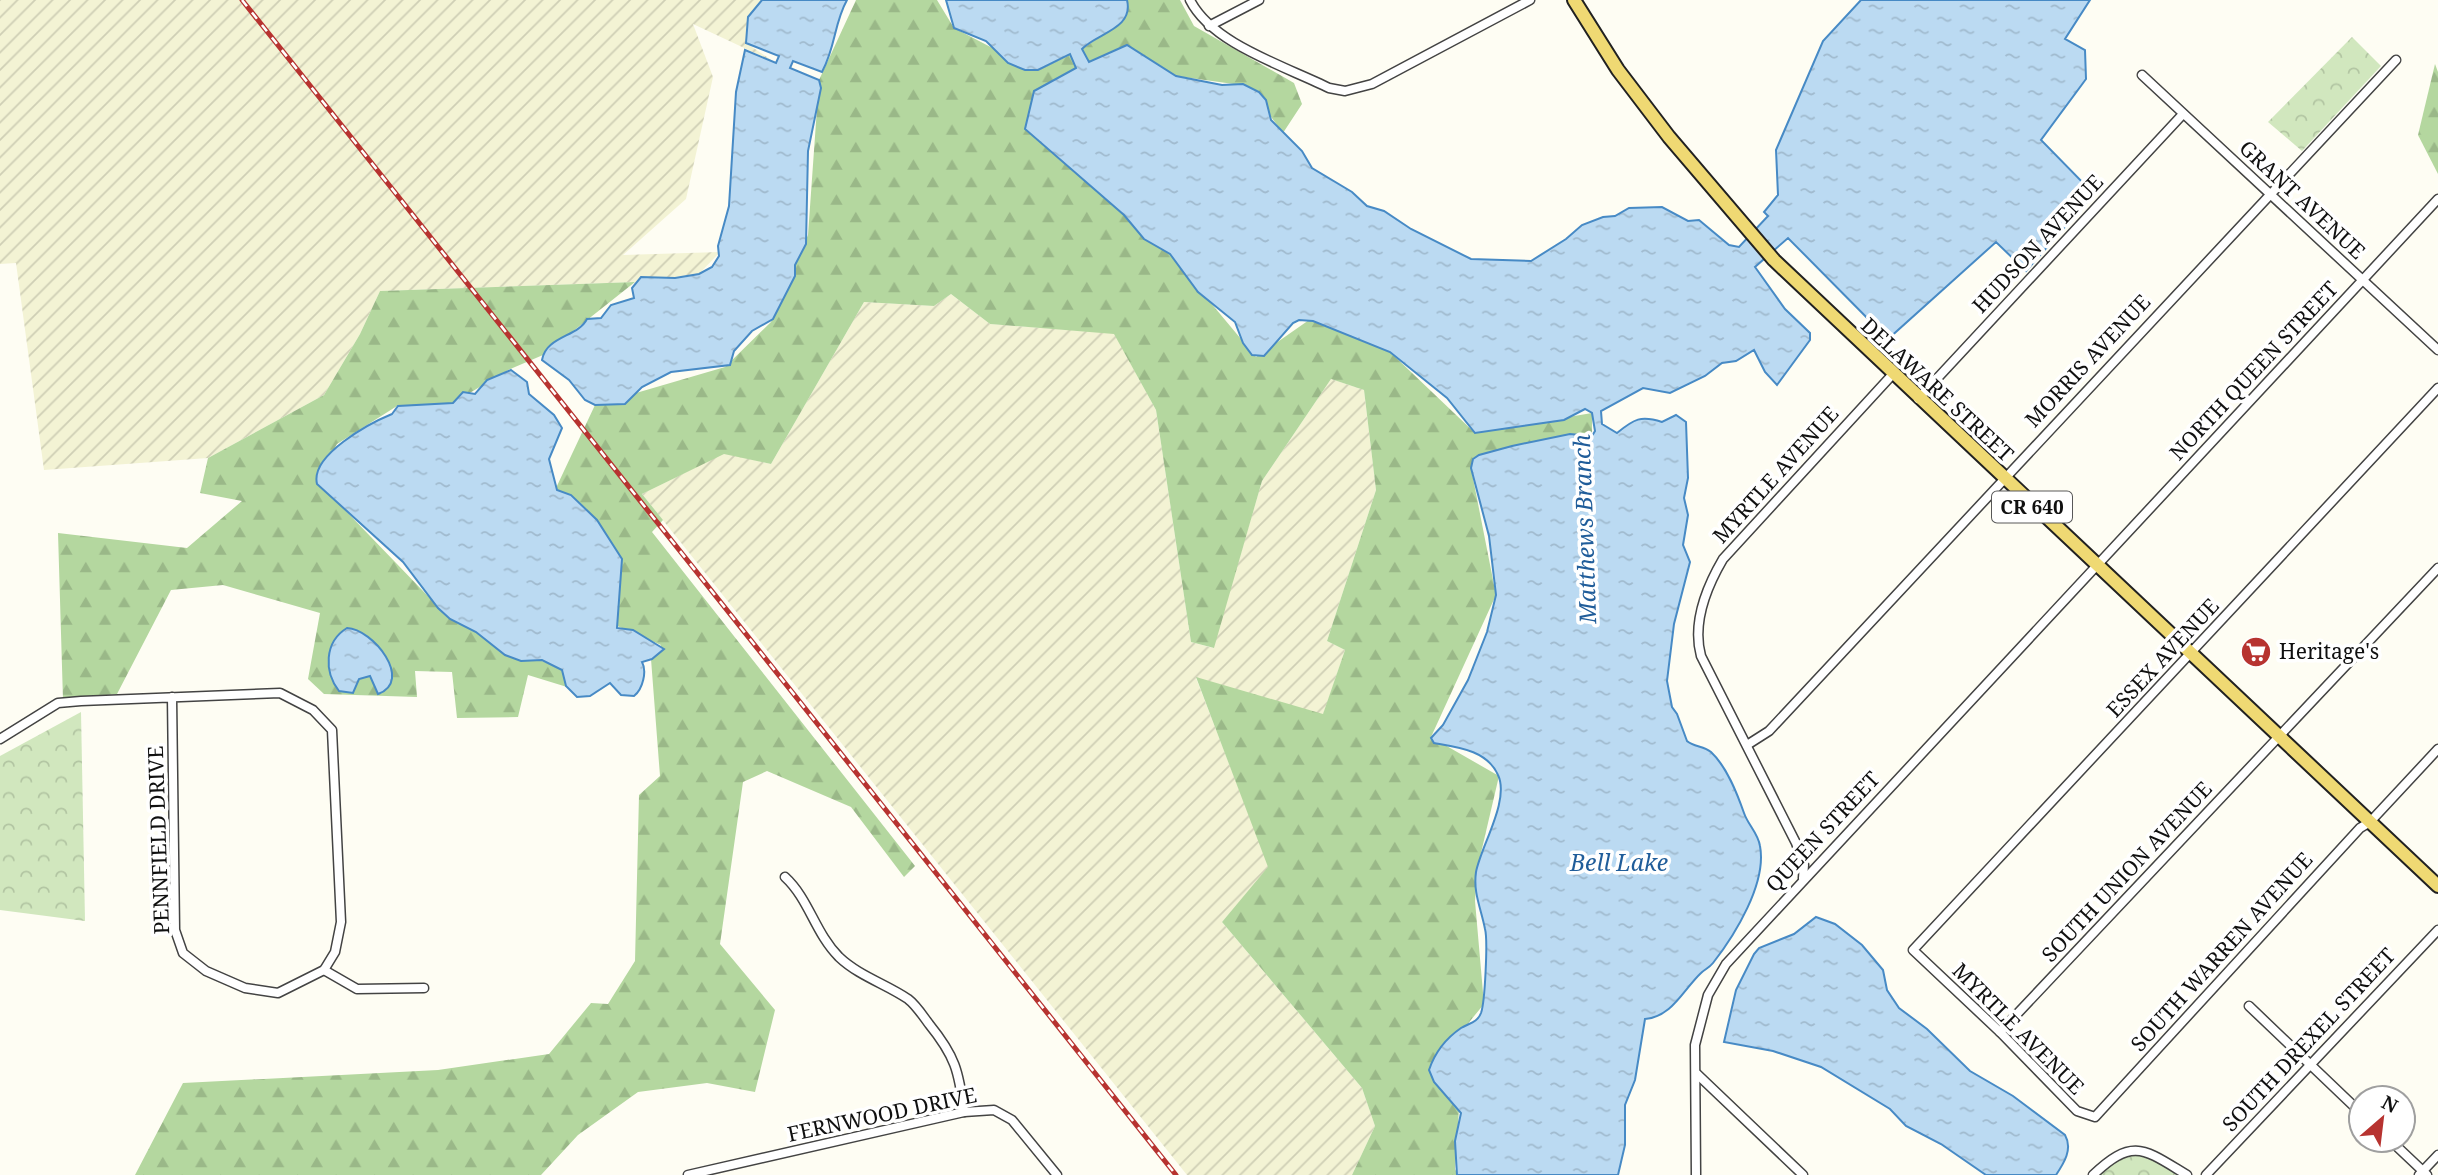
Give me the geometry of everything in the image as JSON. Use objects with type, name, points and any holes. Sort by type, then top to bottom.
[{"type":"main road","name":"DELAWARE STREET","points":[[1574,0],[1618,69],[1744,228],[1774,260],[1918,399],[2438,886]]},
{"type":"street","points":[[1190,0],[1198,16],[1219,34],[1329,88],[1359,90],[1530,0]]},
{"type":"street","points":[[1209,26],[1259,0]]},
{"type":"street","name":"MORRIS AVENUE","points":[[1747,745],[1769,731],[2002,478],[2396,60]]},
{"type":"street","name":"GRANT AVENUE","points":[[2142,75],[2438,350]]},
{"type":"street","name":"HUDSON AVENUE","points":[[1918,399],[2183,114]]},
{"type":"street","name":"NORTH QUEEN STREET","points":[[2095,565],[2438,199]]},
{"type":"street","name":"MYRTLE AVENUE","points":[[1803,878],[1804,865],[1796,843],[1701,656],[1696,640],[1696,626],[1713,576],[1723,558],[1892,374]]},
{"type":"street","name":"ESSEX AVENUE","points":[[1913,950],[2438,388]]},
{"type":"street","name":"QUEEN STREET","points":[[1696,1175],[1695,1045],[1701,1016],[1726,964],[2095,565]]},
{"type":"street","name":"SOUTH UNION AVENUE","points":[[2000,1032],[2438,568]]},
{"type":"street","points":[[1,737],[58,703],[280,693],[313,710],[332,730],[341,922],[335,952],[324,970],[357,989],[424,988]]},
{"type":"street","name":"PENNFIELD DRIVE","points":[[172,697],[175,930],[183,953],[206,971],[245,988],[278,993],[324,970]]},
{"type":"street","name":"SOUTH WARREN AVENUE","points":[[2104,1110],[2213,986],[2360,828],[2370,822],[2438,749]]},
{"type":"street","points":[[785,877],[797,888],[822,935],[839,956],[859,972],[911,1001],[951,1051],[959,1069],[964,1112]]},
{"type":"street","name":"SOUTH DREXEL STREET","points":[[2206,1175],[2438,930]]},
{"type":"street","name":"MYRTLE AVENUE","points":[[1913,950],[2000,1032],[2077,1111],[2095,1117],[2104,1110]]},
{"type":"street","points":[[2249,1006],[2347,1100]]},
{"type":"street","points":[[1697,1074],[1803,1175]]},
{"type":"street","name":"FERNWOOD DRIVE","points":[[688,1175],[964,1112],[994,1110],[1013,1120],[1057,1175]]},
{"type":"street","points":[[2095,1173],[2121,1152],[2139,1149],[2187,1175]]},
{"type":"street","points":[[2404,1154],[2423,1174],[2438,1155]]},
{"type":"green space","points":[[0,0],[762,0],[747,22],[746,43],[776,63],[693,24],[713,77],[686,199],[623,255],[720,252],[699,274],[635,282],[380,291],[360,334],[324,395],[208,458],[44,470],[16,263],[0,264]]},
{"type":"green space","points":[[856,0],[937,0],[954,28],[1037,71],[1070,55],[1076,68],[1035,90],[1025,129],[1170,254],[1256,357],[1309,320],[1390,352],[1475,433],[1592,413],[1592,436],[1471,468],[1496,595],[1431,737],[1499,776],[1477,870],[1475,901],[1484,1004],[1430,1070],[1459,1109],[1455,1169],[1458,1175],[1352,1175],[1375,1126],[1362,1088],[1222,922],[1268,867],[1196,677],[1323,714],[1345,650],[1327,641],[1376,490],[1364,390],[1331,379],[1262,481],[1214,648],[1191,642],[1156,410],[1114,334],[990,324],[951,294],[934,306],[864,302],[771,464],[724,454],[642,494],[663,520],[652,532],[915,866],[904,877],[851,807],[767,771],[743,782],[720,944],[775,1010],[755,1092],[707,1083],[638,1092],[578,1135],[541,1175],[135,1175],[183,1083],[438,1070],[549,1054],[591,1003],[608,1004],[635,961],[639,795],[660,776],[651,659],[661,645],[615,625],[622,559],[556,488],[595,405],[725,367],[771,322],[808,235],[819,80]]},
{"type":"green space","points":[[1126,0],[1180,0],[1194,26],[1294,83],[1302,104],[1283,133],[1248,86],[1176,76],[1127,45],[1089,62],[1081,50],[1124,20]]},
{"type":"green space","points":[[2352,37],[2381,66],[2302,151],[2268,122]]},
{"type":"green space","points":[[2435,64],[2438,72],[2438,174],[2418,135]]},
{"type":"green space","points":[[635,282],[543,355],[508,370],[453,403],[397,406],[337,444],[316,480],[450,619],[562,670],[567,687],[528,675],[518,717],[457,718],[452,672],[415,671],[417,697],[324,694],[308,679],[320,613],[223,585],[171,590],[117,694],[63,700],[58,533],[187,548],[242,501],[200,493],[208,458],[324,395],[360,334],[380,291]]},
{"type":"green space","points":[[951,294],[990,324],[1114,333],[1156,410],[1191,642],[1213,648],[1262,481],[1331,379],[1364,390],[1376,490],[1327,641],[1345,650],[1323,715],[1196,678],[1269,867],[1222,922],[1362,1088],[1375,1126],[1352,1175],[1187,1175],[642,494],[724,453],[771,464],[864,302],[934,306]]},
{"type":"green space","points":[[81,712],[85,921],[0,910],[0,756]]},
{"type":"green space","points":[[2139,1149],[2187,1175],[2093,1175],[2109,1160]]},
{"type":"water","points":[[762,0],[847,0],[822,72],[793,61],[790,68],[819,80],[821,88],[808,151],[806,244],[795,265],[795,276],[773,319],[752,331],[734,351],[730,365],[671,372],[642,387],[625,404],[595,405],[585,400],[569,380],[542,360],[545,352],[556,341],[577,330],[587,319],[601,318],[611,305],[634,298],[632,288],[641,277],[675,278],[699,274],[712,267],[719,256],[718,246],[729,206],[736,92],[745,50],[776,63],[779,56],[746,43],[748,17]]},
{"type":"water","name":"Bell Lake","points":[[946,0],[1127,0],[1128,10],[1120,24],[1082,49],[1089,62],[1127,45],[1176,76],[1222,85],[1243,84],[1259,92],[1266,100],[1271,120],[1302,151],[1312,168],[1352,192],[1367,206],[1384,211],[1411,229],[1471,259],[1531,261],[1566,239],[1582,225],[1603,217],[1615,216],[1629,208],[1662,207],[1688,221],[1699,220],[1729,245],[1739,247],[1768,216],[1764,212],[1778,195],[1776,150],[1823,41],[1861,0],[2090,0],[2065,39],[2085,50],[2086,79],[2041,140],[2094,194],[2026,271],[1996,242],[1888,339],[1788,238],[1755,267],[1785,309],[1810,333],[1810,340],[1777,385],[1765,372],[1754,350],[1736,361],[1722,363],[1705,376],[1670,393],[1643,388],[1601,411],[1602,424],[1617,433],[1643,419],[1662,422],[1676,415],[1686,422],[1688,478],[1684,498],[1688,515],[1683,545],[1690,562],[1674,624],[1667,681],[1672,707],[1687,741],[1711,752],[1731,781],[1759,841],[1761,861],[1759,876],[1747,908],[1712,965],[1701,973],[1670,1008],[1645,1019],[1635,1080],[1625,1105],[1625,1145],[1618,1175],[1457,1175],[1455,1141],[1461,1113],[1434,1082],[1429,1070],[1445,1041],[1475,1021],[1481,1013],[1485,984],[1486,935],[1475,880],[1479,861],[1498,810],[1501,785],[1498,775],[1487,760],[1470,751],[1434,743],[1431,738],[1443,725],[1468,680],[1487,632],[1496,595],[1489,536],[1471,468],[1473,459],[1512,446],[1570,434],[1592,436],[1595,431],[1592,413],[1585,409],[1564,420],[1475,433],[1447,398],[1390,352],[1313,321],[1299,320],[1293,323],[1264,356],[1252,355],[1243,343],[1235,322],[1198,292],[1170,254],[1144,239],[1124,215],[1025,129],[1034,91],[1076,68],[1070,54],[1038,70],[1025,70],[1008,63],[986,41],[954,28]]},
{"type":"water","points":[[511,370],[527,382],[529,394],[554,415],[562,428],[549,459],[557,490],[571,495],[597,520],[622,559],[617,628],[633,630],[664,649],[652,659],[642,662],[643,680],[634,696],[621,695],[610,683],[590,696],[577,697],[566,686],[562,670],[542,660],[521,661],[505,655],[476,632],[450,619],[438,608],[403,562],[317,484],[317,473],[332,451],[357,432],[392,414],[398,406],[453,403],[463,392],[475,394],[487,380]]},
{"type":"water","points":[[347,628],[368,637],[386,656],[392,678],[388,687],[378,694],[370,676],[359,679],[353,693],[339,691],[334,683],[329,666],[330,649],[339,634]]},
{"type":"water","points":[[1816,917],[1835,924],[1862,945],[1883,970],[1887,990],[1899,1008],[1927,1029],[1970,1071],[2013,1096],[2065,1135],[2068,1151],[2056,1175],[1986,1175],[1941,1144],[1906,1126],[1890,1109],[1821,1067],[1773,1051],[1724,1042],[1736,990],[1754,954],[1759,948],[1794,934]]},
{"type":"railway","points":[[242,0],[1176,1175]]},
{"type":"place","name":"Heritage's","points":[[2256,652]]},
{"type":"water label","name":"Matthews Branch","points":[[1585,529]]}]
